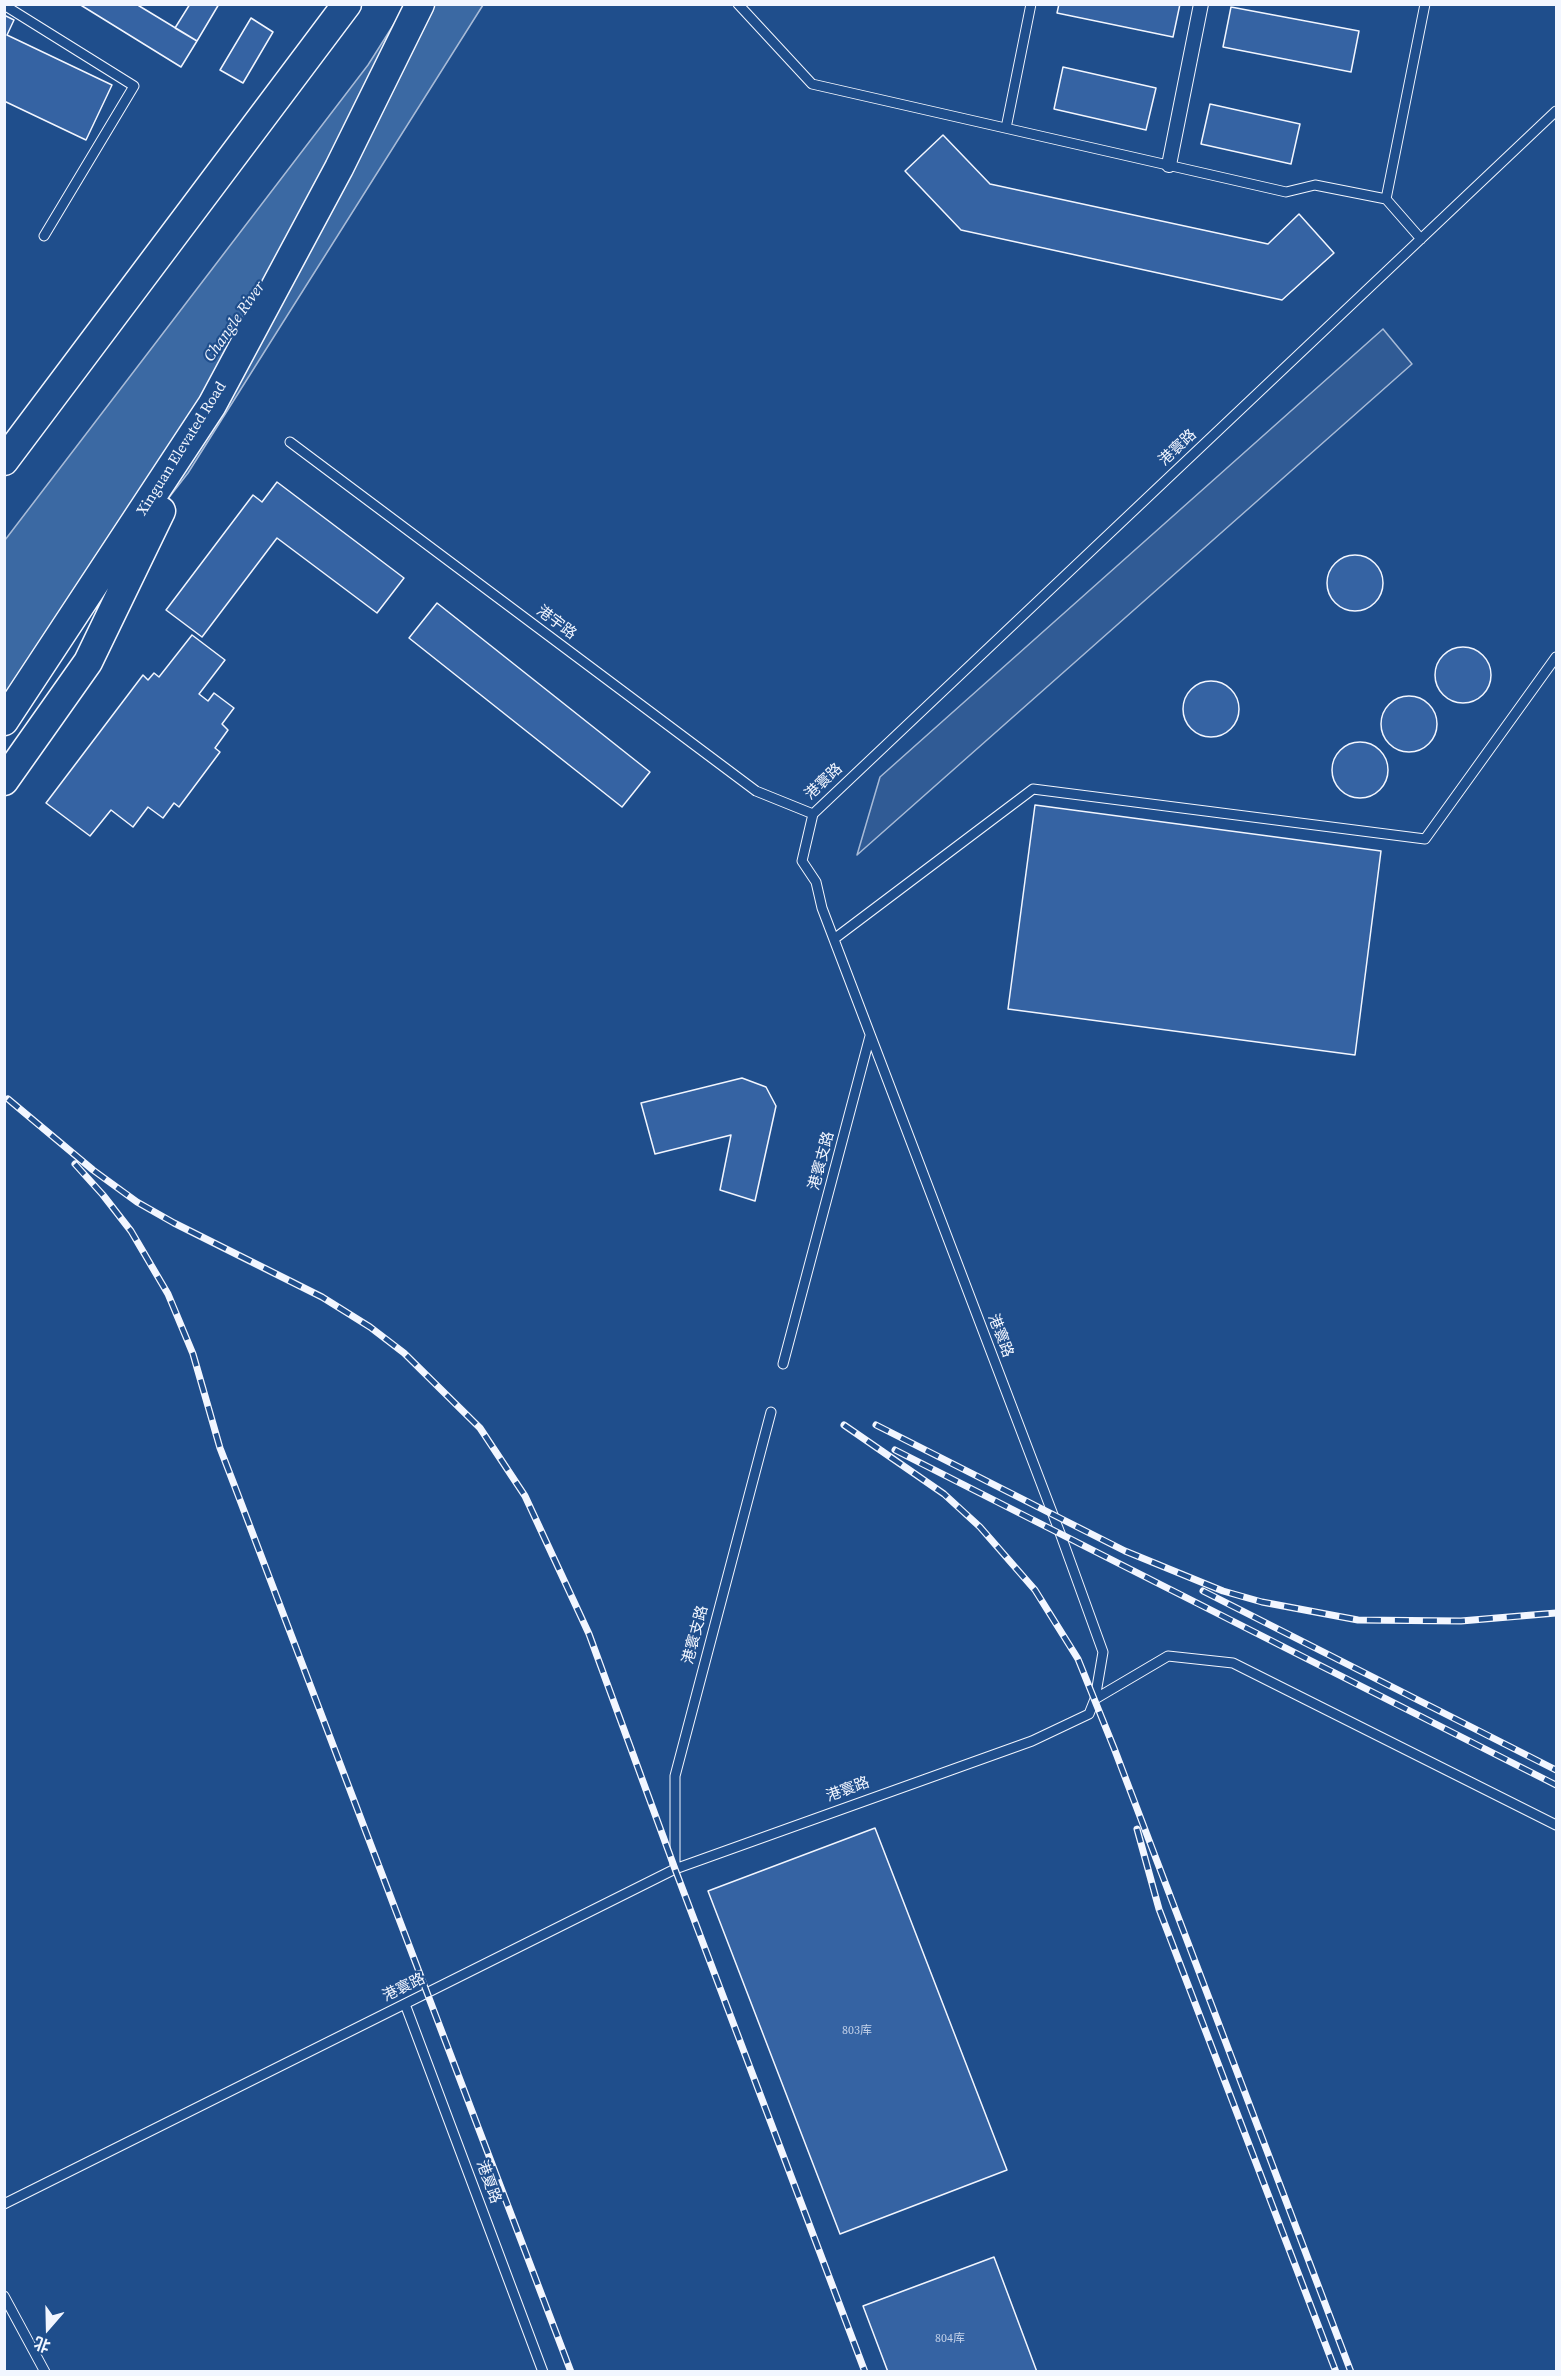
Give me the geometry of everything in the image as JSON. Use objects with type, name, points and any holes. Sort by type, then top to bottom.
[{"type":"highway","points":[[4,461],[347,4]]},
{"type":"highway","name":"Xinguan Elevated Road","points":[[4,721],[212,405],[339,168],[420,4]]},
{"type":"highway","points":[[4,441],[66,379]]},
{"type":"highway","points":[[4,781],[88,662],[212,405]]},
{"type":"street","points":[[1169,165],[1201,4]]},
{"type":"lane","points":[[738,4],[813,84],[1286,192],[1315,185],[1386,199],[1421,239]]},
{"type":"lane","points":[[1006,128],[1031,4]]},
{"type":"lane","points":[[1386,199],[1425,4]]},
{"type":"lane","points":[[4,5],[134,86],[44,236]]},
{"type":"lane","name":"港寰路","points":[[4,2204],[675,1869],[700,1858],[1032,1741],[1089,1714],[1095,1699],[1103,1652],[1060,1533],[822,908],[816,882],[802,861],[813,814],[1557,111]]},
{"type":"lane","name":"港宇路","points":[[290,442],[756,791],[813,814]]},
{"type":"lane","points":[[834,939],[1033,789],[1425,839],[1557,657]]},
{"type":"lane","name":"港寰支路","points":[[783,1364],[870,1035]]},
{"type":"lane","name":"港寰支路","points":[[675,1869],[675,1776],[771,1412]]},
{"type":"lane","points":[[1095,1699],[1168,1656],[1233,1663],[1557,1825]]},
{"type":"lane","name":"港夏路","points":[[405,2004],[543,2372]]},
{"type":"lane","points":[[4,2296],[45,2372]]},
{"type":"shaded area","points":[[1383,329],[1412,364],[857,855],[880,777]]},
{"type":"water","name":"Changle River","points":[[406,5],[483,5],[188,473],[5,709],[5,540],[368,65]]},
{"type":"building","points":[[79,4],[136,4],[197,41],[181,67]]},
{"type":"building","points":[[190,4],[219,4],[197,41],[175,28]]},
{"type":"building","points":[[1059,4],[1180,4],[1173,37],[1057,13]]},
{"type":"building","points":[[1231,7],[1359,31],[1351,72],[1223,47]]},
{"type":"building","points":[[4,15],[14,20],[7,35],[112,85],[86,140],[4,101]]},
{"type":"building","points":[[251,18],[273,32],[243,83],[220,70]]},
{"type":"building","points":[[1063,67],[1156,88],[1146,130],[1054,109]]},
{"type":"building","points":[[1210,104],[1300,124],[1291,164],[1201,144]]},
{"type":"building","points":[[943,135],[990,184],[1268,244],[1299,214],[1334,253],[1282,300],[961,230],[905,171]]},
{"type":"building","points":[[277,482],[404,578],[377,613],[277,538],[202,637],[166,610],[253,495],[262,502]]},
{"type":"building","points":[[1355,555],[1366,557],[1375,563],[1381,572],[1383,583],[1381,594],[1375,603],[1366,609],[1355,611],[1344,609],[1335,603],[1329,594],[1327,583],[1329,572],[1335,563],[1344,557]]},
{"type":"building","points":[[437,603],[650,772],[622,807],[409,638]]},
{"type":"building","points":[[192,635],[225,660],[199,694],[208,701],[214,693],[234,708],[222,724],[228,730],[215,748],[220,752],[179,807],[174,803],[163,818],[148,807],[133,827],[111,810],[90,836],[46,803],[143,675],[148,680],[154,673],[159,677]]},
{"type":"building","points":[[1463,647],[1474,649],[1483,655],[1489,664],[1491,675],[1489,686],[1483,695],[1474,701],[1463,703],[1452,701],[1443,695],[1437,686],[1435,675],[1437,664],[1443,655],[1452,649]]},
{"type":"building","points":[[1211,681],[1222,683],[1231,689],[1237,698],[1239,709],[1237,720],[1231,729],[1222,735],[1211,737],[1200,735],[1191,729],[1185,720],[1183,709],[1185,698],[1191,689],[1200,683]]},
{"type":"building","points":[[1409,696],[1420,698],[1429,704],[1435,713],[1437,724],[1435,735],[1429,744],[1420,750],[1409,752],[1398,750],[1389,744],[1383,735],[1381,724],[1383,713],[1389,704],[1398,698]]},
{"type":"building","points":[[1360,742],[1371,744],[1380,750],[1386,759],[1388,770],[1386,781],[1380,790],[1371,796],[1360,798],[1349,796],[1340,790],[1334,781],[1332,770],[1334,759],[1340,750],[1349,744]]},
{"type":"building","points":[[1035,805],[1381,851],[1355,1055],[1008,1009]]},
{"type":"building","points":[[742,1078],[766,1087],[776,1106],[755,1201],[720,1190],[731,1135],[655,1154],[641,1103]]},
{"type":"building","points":[[875,1828],[1007,2170],[840,2234],[708,1891]]},
{"type":"building","points":[[994,2257],[1037,2372],[888,2372],[863,2306]]},
{"type":"railway","points":[[8,1099],[93,1170],[137,1202],[322,1297],[370,1327],[404,1353],[480,1428],[525,1496],[589,1634],[865,2372]]},
{"type":"railway","points":[[75,1164],[131,1231],[168,1294],[193,1354],[220,1448],[571,2372]]},
{"type":"railway","points":[[844,1425],[944,1494],[980,1527],[1035,1590],[1078,1659],[1351,2372]]},
{"type":"railway","points":[[876,1425],[1125,1551],[1223,1591],[1262,1602],[1358,1620],[1461,1621],[1556,1613]]},
{"type":"railway","points":[[895,1450],[1556,1785]]},
{"type":"railway","points":[[1203,1591],[1556,1770]]},
{"type":"railway","points":[[1137,1829],[1159,1909],[1336,2372]]}]
